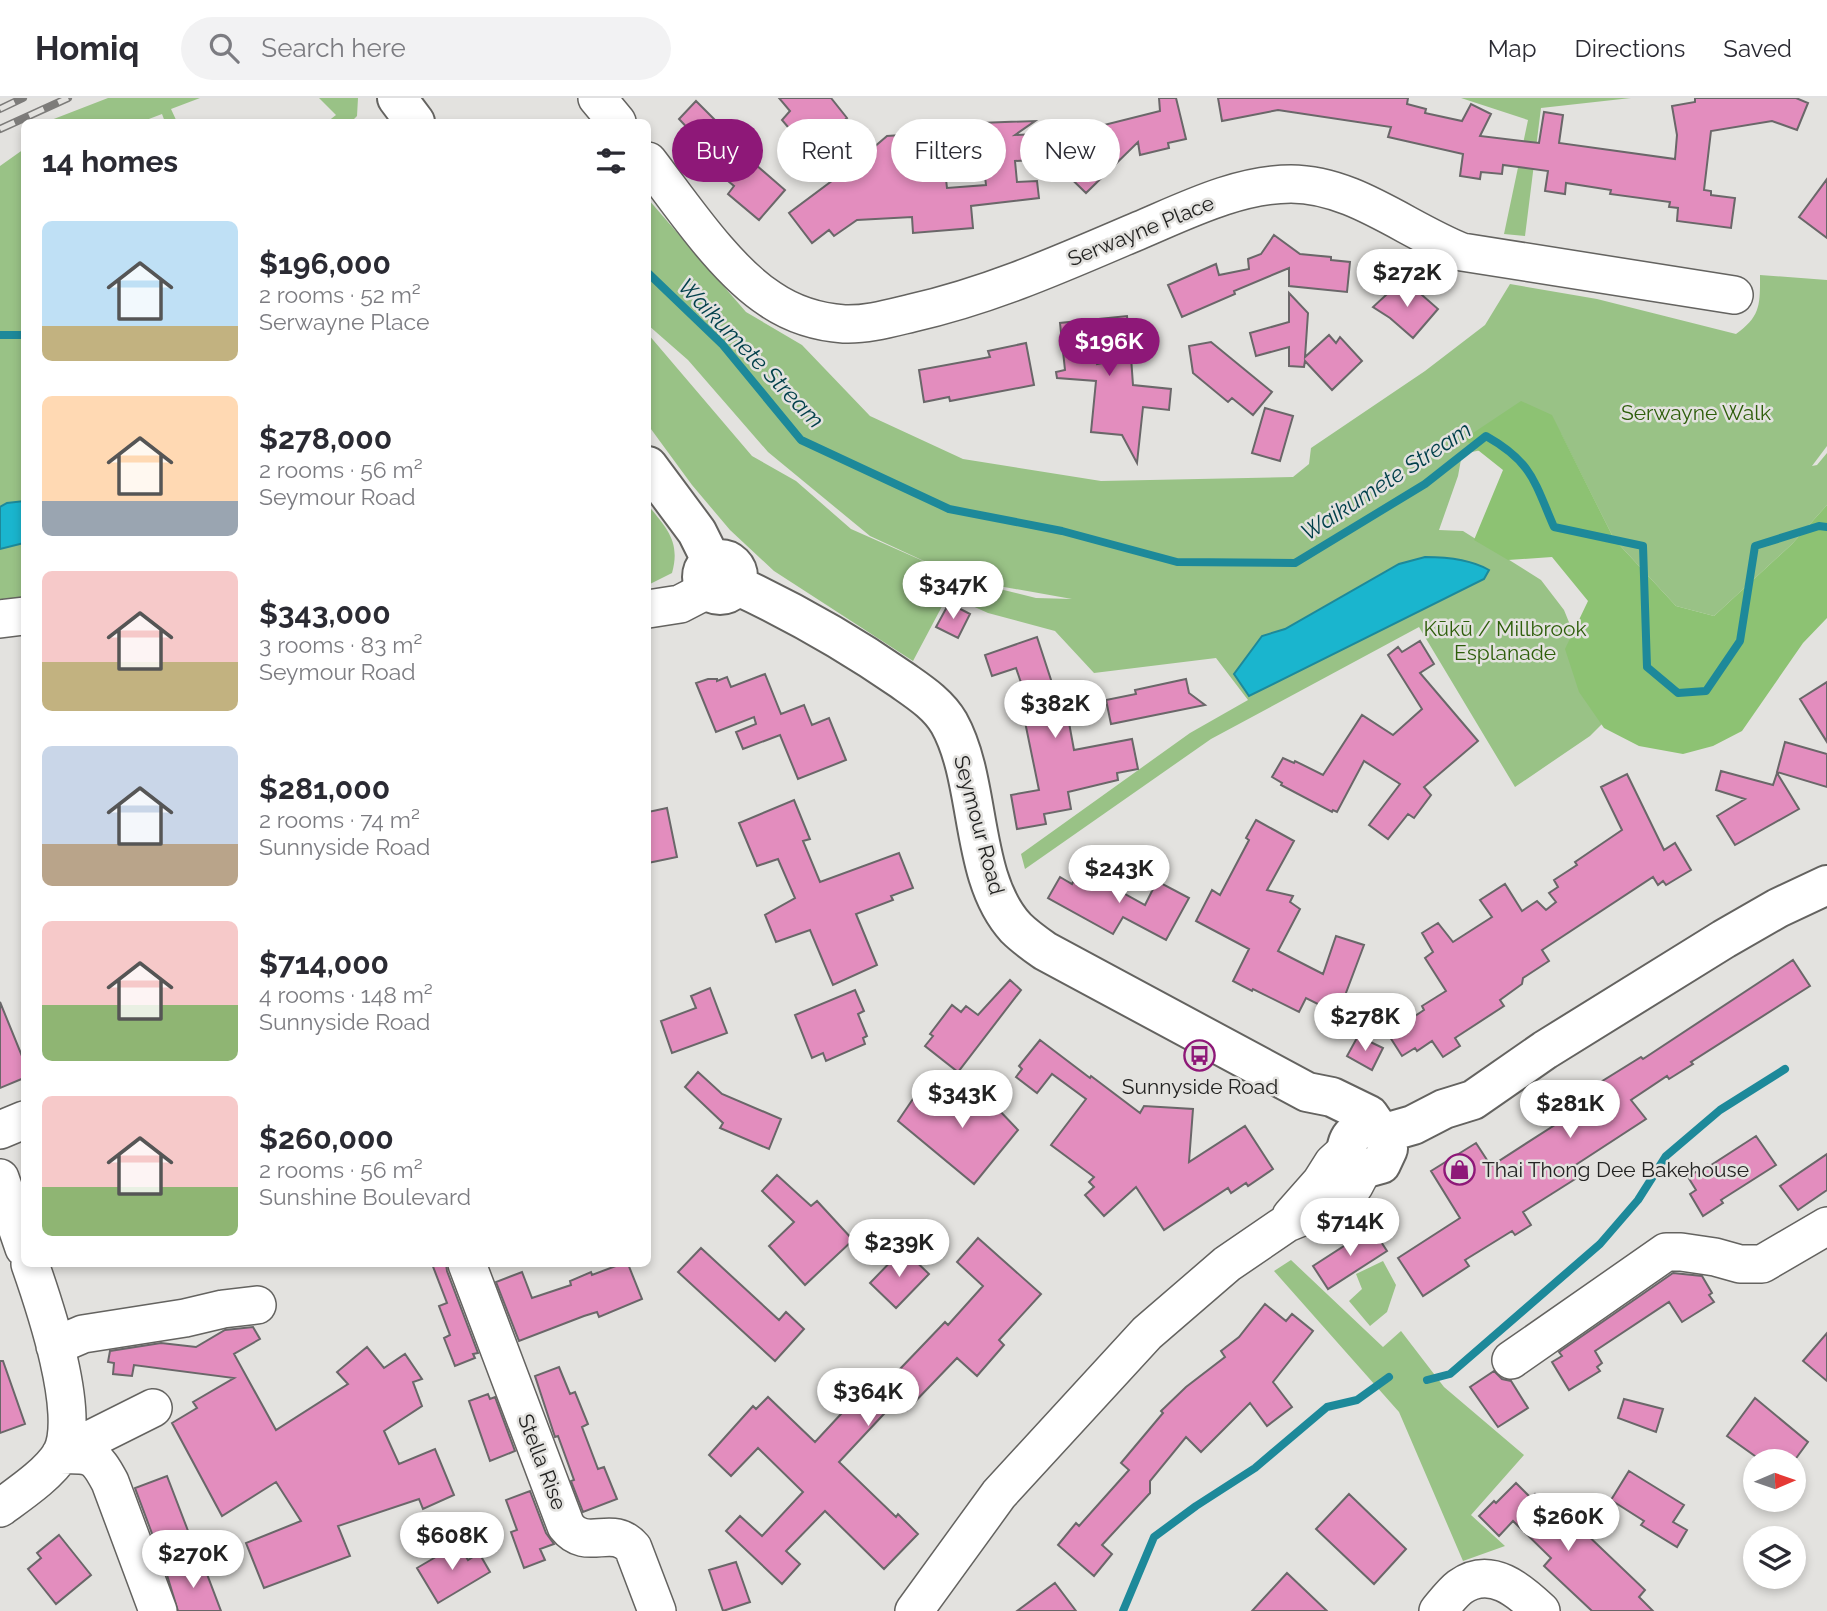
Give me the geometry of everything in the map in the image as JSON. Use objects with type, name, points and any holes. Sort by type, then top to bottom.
[{"type":"main road","points":[[651,470],[697,532],[718,579]]},
{"type":"main road","name":"Seymour Road","points":[[718,579],[778,605],[858,650],[921,694],[947,720],[962,755],[980,840],[997,899],[1017,928],[1045,951],[1307,1092],[1332,1097],[1369,1115],[1367,1147]]},
{"type":"main road","points":[[1367,1147],[1444,1109],[1473,1100],[1545,1050],[1724,939],[1778,908],[1827,885]]},
{"type":"street","points":[[597,98],[614,119]]},
{"type":"street","name":"Serwayne Place","points":[[651,165],[713,244],[748,282],[789,310],[816,320],[847,324],[895,317],[993,291],[1243,190],[1293,184],[1314,187],[1361,201],[1439,243],[1462,252],[1734,295]]},
{"type":"street","points":[[651,609],[680,604],[718,579]]},
{"type":"street","points":[[0,619],[21,616]]},
{"type":"street","points":[[0,1130],[21,1121]]},
{"type":"street","points":[[914,1611],[999,1494],[1138,1343],[1201,1285],[1287,1223],[1329,1206],[1354,1186],[1367,1147]]},
{"type":"street","points":[[0,1178],[21,1239]]},
{"type":"street","points":[[1511,1360],[1666,1252],[1716,1257],[1740,1264],[1762,1264],[1827,1226]]},
{"type":"street","points":[[31,1267],[45,1306],[66,1397],[63,1448]]},
{"type":"street","name":"Stella Rise","points":[[468,1267],[566,1525],[572,1534],[579,1537],[618,1537],[626,1540],[633,1548],[657,1611]]},
{"type":"street","points":[[55,1346],[83,1334],[257,1305]]},
{"type":"street","points":[[0,1508],[28,1487],[63,1448],[91,1439],[153,1409]]},
{"type":"street","points":[[63,1448],[93,1456],[101,1464],[158,1611]]},
{"type":"street","points":[[1438,1611],[1460,1587],[1477,1580],[1496,1580],[1516,1588],[1541,1611]]},
{"type":"green space","points":[[108,98],[200,98],[171,109],[176,119],[164,119],[162,114],[149,119],[54,119]]},
{"type":"green space","points":[[319,98],[358,98],[357,116],[354,119],[331,119],[336,115]]},
{"type":"green space","points":[[1461,98],[1631,98],[1541,108],[1525,236],[1504,234],[1528,120]]},
{"type":"green space","points":[[21,151],[21,501],[0,507],[0,166]]},
{"type":"green space","points":[[651,202],[746,312],[802,345],[870,416],[963,459],[1101,481],[1293,477],[1309,464],[1311,448],[1425,371],[1485,325],[1510,284],[1597,299],[1736,334],[1755,315],[1760,294],[1760,275],[1827,280],[1827,446],[1812,466],[1817,465],[1827,453],[1827,505],[1792,544],[1714,616],[1676,606],[1614,539],[1561,434],[1462,454],[1458,476],[1439,530],[1463,531],[1541,580],[1564,610],[1608,718],[1590,736],[1515,787],[1419,627],[1211,739],[1025,869],[1021,854],[1190,733],[1248,700],[1216,658],[1094,673],[1055,631],[988,613],[948,595],[913,661],[774,571],[730,530],[692,485],[651,429],[651,338],[752,456],[796,481],[851,529],[939,568],[870,536],[768,452],[688,360],[651,328]],"holes":[[[976,582],[1072,599],[1036,598],[975,583]]]},
{"type":"green space","points":[[1521,401],[1552,415],[1614,539],[1676,606],[1714,616],[1792,544],[1827,505],[1827,618],[1803,643],[1742,731],[1713,746],[1683,754],[1639,746],[1604,728],[1579,692],[1565,649],[1588,601],[1552,557],[1508,560],[1474,540],[1503,470],[1464,439]]},
{"type":"green space","points":[[651,509],[673,543],[675,552],[672,573],[651,584]]},
{"type":"green space","points":[[21,544],[21,598],[0,601],[0,549]]},
{"type":"green space","points":[[1291,1260],[1383,1347],[1401,1331],[1444,1387],[1524,1455],[1471,1515],[1505,1546],[1463,1561],[1399,1412],[1274,1271]]},
{"type":"green space","points":[[1383,1261],[1396,1285],[1387,1312],[1370,1326],[1349,1301],[1362,1289],[1356,1274]]},
{"type":"water","points":[[21,501],[21,544],[0,549],[0,507]]},
{"type":"water","points":[[1425,557],[1458,559],[1489,570],[1484,579],[1249,696],[1234,674],[1262,636],[1285,629],[1399,564]]},
{"type":"building","points":[[779,98],[831,98],[847,118],[783,119],[790,111]]},
{"type":"building","points":[[1159,98],[1176,98],[1186,139],[1168,143],[1169,148],[1140,155],[1138,142],[1120,160],[1120,121],[1160,111]]},
{"type":"building","points":[[1218,98],[1408,98],[1407,104],[1426,109],[1425,113],[1462,121],[1471,104],[1491,114],[1480,136],[1539,143],[1544,112],[1563,115],[1559,143],[1675,159],[1677,135],[1672,106],[1695,102],[1695,98],[1796,98],[1808,103],[1797,130],[1772,121],[1711,131],[1704,190],[1711,191],[1711,195],[1735,198],[1731,228],[1677,221],[1678,208],[1669,207],[1670,202],[1610,194],[1611,190],[1566,183],[1565,194],[1545,191],[1548,171],[1503,165],[1502,174],[1481,172],[1480,179],[1460,176],[1463,154],[1388,137],[1391,127],[1278,110],[1222,121]]},
{"type":"building","points":[[696,101],[714,119],[679,119]]},
{"type":"building","points":[[1006,122],[1020,122],[1020,132],[1015,135],[1020,135],[1020,161],[1015,161],[1017,182],[1037,182],[1039,198],[971,206],[973,228],[913,233],[912,217],[857,220],[834,236],[829,230],[812,243],[789,213],[830,182],[877,182],[877,145],[887,136],[891,136],[891,182],[946,182],[947,188],[1006,182]]},
{"type":"building","points":[[763,171],[785,190],[759,220],[728,194],[734,186],[729,182],[763,182]]},
{"type":"building","points":[[1827,179],[1827,238],[1799,217]]},
{"type":"building","points":[[1075,182],[1097,182],[1086,193]]},
{"type":"building","points":[[1274,235],[1300,254],[1350,262],[1347,292],[1289,286],[1289,268],[1182,317],[1168,285],[1216,264],[1219,275],[1249,269],[1248,259],[1261,254]]},
{"type":"building","points":[[1400,282],[1411,292],[1414,288],[1438,309],[1413,338],[1373,307]]},
{"type":"building","points":[[1289,293],[1308,313],[1305,357],[1329,335],[1336,343],[1340,337],[1362,361],[1332,390],[1305,361],[1304,367],[1289,366],[1289,347],[1256,356],[1250,333],[1289,322]]},
{"type":"building","points":[[1127,316],[1129,340],[1094,355],[1097,364],[1131,357],[1133,385],[1171,389],[1169,410],[1143,407],[1137,463],[1122,435],[1091,432],[1096,381],[1057,378],[1056,372],[1065,370],[1060,323]]},
{"type":"building","points":[[1211,342],[1272,392],[1253,415],[1232,398],[1228,402],[1193,373],[1189,346]]},
{"type":"building","points":[[1026,343],[1034,385],[950,401],[949,397],[924,402],[919,370],[990,357],[988,351]]},
{"type":"building","points":[[1265,408],[1293,416],[1280,461],[1252,453]]},
{"type":"building","points":[[949,603],[970,614],[958,638],[936,627]]},
{"type":"building","points":[[1037,637],[1055,692],[1063,690],[1074,750],[1132,739],[1138,769],[1117,773],[1118,780],[1068,792],[1071,809],[1044,814],[1046,824],[1017,829],[1011,795],[1039,790],[1024,717],[1032,715],[1016,668],[992,676],[985,655]]},
{"type":"building","points":[[1420,641],[1434,664],[1420,673],[1478,741],[1424,787],[1431,795],[1414,818],[1408,814],[1388,839],[1369,825],[1400,784],[1364,761],[1337,812],[1332,812],[1281,785],[1282,783],[1272,777],[1283,758],[1323,775],[1362,715],[1393,735],[1422,709],[1388,655],[1398,647],[1402,652]]},
{"type":"building","points":[[765,674],[781,714],[804,705],[812,725],[829,718],[846,760],[798,779],[780,735],[743,749],[736,732],[756,724],[754,717],[716,732],[696,683],[727,677],[731,687]]},
{"type":"building","points":[[1186,679],[1189,693],[1205,705],[1111,724],[1106,700],[1136,694],[1135,690]]},
{"type":"building","points":[[1827,682],[1827,742],[1800,699]]},
{"type":"building","points":[[1785,742],[1827,754],[1827,787],[1777,772]]},
{"type":"building","points":[[1721,771],[1773,785],[1777,773],[1799,809],[1735,845],[1717,816],[1745,799],[1716,790]]},
{"type":"building","points":[[1627,774],[1664,850],[1675,843],[1691,870],[1666,885],[1663,881],[1658,885],[1653,877],[1542,950],[1549,961],[1523,978],[1522,984],[1500,1000],[1504,1006],[1455,1038],[1460,1046],[1443,1057],[1432,1041],[1417,1051],[1415,1048],[1402,1056],[1388,1034],[1424,1010],[1422,1006],[1446,991],[1425,958],[1433,952],[1422,933],[1438,923],[1453,942],[1492,917],[1480,900],[1505,884],[1522,911],[1537,901],[1546,910],[1556,902],[1549,893],[1558,887],[1554,880],[1622,830],[1601,787]]},
{"type":"building","points":[[794,800],[810,839],[803,841],[820,882],[899,853],[913,888],[891,896],[893,900],[856,914],[877,965],[833,985],[810,930],[776,942],[765,915],[795,898],[778,859],[757,866],[739,823]]},
{"type":"building","points":[[667,808],[677,857],[651,862],[651,811]]},
{"type":"building","points":[[1256,820],[1294,841],[1267,890],[1293,896],[1290,902],[1300,909],[1278,951],[1323,974],[1336,936],[1364,945],[1338,1014],[1306,998],[1299,1012],[1233,981],[1249,949],[1196,921],[1212,890],[1220,895],[1249,840],[1246,838]]},
{"type":"building","points":[[1080,869],[1145,905],[1157,881],[1189,898],[1166,940],[1123,917],[1113,934],[1048,898],[1060,877],[1072,884]]},
{"type":"building","points":[[1793,960],[1810,986],[1691,1062],[1693,1064],[1669,1079],[1667,1076],[1631,1100],[1646,1119],[1574,1166],[1580,1176],[1523,1212],[1531,1225],[1515,1235],[1512,1231],[1465,1260],[1469,1266],[1423,1296],[1398,1258],[1460,1218],[1431,1171],[1476,1143],[1491,1166],[1561,1121],[1554,1111],[1641,1057],[1643,1059]]},
{"type":"building","points":[[1010,980],[1021,990],[958,1072],[925,1046],[933,1036],[930,1034],[952,1005],[961,1012],[966,1006],[978,1015]]},
{"type":"building","points":[[710,988],[727,1033],[672,1053],[661,1021],[696,1008],[691,996]]},
{"type":"building","points":[[855,990],[864,1011],[858,1014],[867,1036],[863,1038],[865,1044],[826,1061],[823,1053],[812,1058],[795,1015]]},
{"type":"building","points":[[0,1002],[21,1054],[21,1079],[0,1088]]},
{"type":"building","points":[[1358,1036],[1383,1048],[1372,1070],[1347,1056]]},
{"type":"building","points":[[1040,1040],[1140,1113],[1144,1106],[1193,1109],[1189,1162],[1245,1126],[1273,1169],[1248,1186],[1246,1183],[1231,1193],[1228,1188],[1164,1230],[1136,1187],[1104,1216],[1085,1195],[1094,1187],[1089,1182],[1094,1177],[1051,1145],[1086,1099],[1052,1074],[1037,1093],[1016,1077],[1022,1069],[1019,1066]]},
{"type":"building","points":[[698,1072],[722,1094],[781,1119],[769,1149],[720,1128],[723,1123],[685,1087]]},
{"type":"building","points":[[974,1081],[1001,1103],[997,1108],[1018,1130],[974,1184],[898,1121],[915,1096],[923,1096],[948,1114]]},
{"type":"building","points":[[1756,1136],[1776,1165],[1721,1200],[1723,1203],[1703,1216],[1690,1194],[1696,1190],[1688,1177]]},
{"type":"building","points":[[1827,1154],[1827,1190],[1798,1210],[1780,1186]]},
{"type":"building","points":[[777,1175],[811,1206],[817,1201],[853,1240],[805,1285],[769,1246],[794,1222],[762,1191]]},
{"type":"building","points":[[1372,1228],[1387,1251],[1328,1289],[1313,1266]]},
{"type":"building","points":[[978,1238],[1041,1294],[999,1340],[1004,1345],[977,1376],[957,1358],[907,1410],[897,1400],[839,1462],[896,1517],[898,1514],[918,1534],[884,1569],[825,1511],[786,1551],[800,1564],[782,1584],[726,1531],[740,1516],[762,1536],[803,1492],[758,1448],[731,1476],[709,1455],[753,1406],[756,1409],[768,1397],[815,1442],[867,1386],[876,1394],[945,1322],[948,1325],[983,1286],[957,1262]]},
{"type":"building","points":[[701,1248],[779,1320],[786,1312],[804,1329],[775,1361],[678,1272]]},
{"type":"building","points":[[903,1249],[929,1274],[896,1308],[870,1283]]},
{"type":"building","points":[[433,1267],[446,1267],[478,1353],[473,1354],[475,1358],[455,1366],[444,1338],[450,1335],[439,1306],[447,1303]]},
{"type":"building","points":[[613,1267],[629,1267],[642,1299],[599,1317],[597,1312],[519,1341],[496,1282],[522,1272],[532,1298],[571,1285],[570,1281],[591,1272],[592,1275]]},
{"type":"building","points":[[1673,1273],[1702,1276],[1714,1302],[1682,1322],[1669,1302],[1595,1351],[1602,1363],[1597,1367],[1600,1371],[1569,1390],[1552,1362],[1562,1356],[1559,1352]]},
{"type":"building","points":[[1265,1304],[1286,1321],[1292,1314],[1313,1331],[1273,1382],[1292,1407],[1267,1426],[1250,1403],[1201,1452],[1186,1437],[1150,1481],[1150,1493],[1102,1545],[1112,1554],[1094,1576],[1058,1545],[1076,1523],[1079,1526],[1129,1470],[1121,1463],[1163,1413],[1161,1411],[1186,1387],[1225,1357],[1221,1351],[1239,1337]]},
{"type":"building","points":[[253,1327],[260,1339],[234,1354],[276,1430],[348,1384],[337,1372],[367,1347],[384,1368],[405,1354],[422,1379],[413,1382],[422,1406],[384,1431],[399,1464],[435,1449],[454,1495],[423,1509],[419,1499],[338,1526],[350,1556],[264,1588],[246,1543],[301,1521],[276,1482],[222,1516],[172,1423],[197,1408],[193,1402],[234,1378],[134,1365],[132,1376],[113,1374],[114,1363],[108,1362],[110,1351],[161,1343],[196,1347],[225,1330]]},
{"type":"building","points":[[1827,1333],[1827,1381],[1803,1361]]},
{"type":"building","points":[[0,1361],[3,1361],[25,1424],[0,1433]]},
{"type":"building","points":[[559,1367],[570,1394],[575,1392],[588,1424],[582,1427],[598,1469],[604,1467],[617,1499],[583,1512],[571,1481],[574,1480],[558,1436],[555,1437],[535,1376]]},
{"type":"building","points":[[1494,1371],[1502,1379],[1511,1381],[1528,1408],[1498,1427],[1470,1387]]},
{"type":"building","points":[[488,1394],[490,1399],[495,1397],[515,1451],[490,1461],[469,1401]]},
{"type":"building","points":[[1755,1398],[1808,1442],[1803,1449],[1745,1449],[1727,1436]]},
{"type":"building","points":[[1624,1399],[1663,1409],[1656,1432],[1618,1418]]},
{"type":"building","points":[[1629,1471],[1684,1505],[1673,1522],[1687,1530],[1677,1547],[1641,1525],[1644,1521],[1611,1500]]},
{"type":"building","points":[[167,1476],[190,1536],[160,1555],[135,1488]]},
{"type":"building","points":[[1516,1483],[1531,1498],[1535,1494],[1576,1533],[1580,1528],[1645,1590],[1639,1597],[1653,1611],[1592,1611],[1544,1566],[1551,1558],[1513,1521],[1499,1536],[1479,1516]]},
{"type":"building","points":[[530,1491],[546,1533],[554,1544],[540,1549],[545,1560],[524,1568],[511,1532],[517,1530],[506,1500]]},
{"type":"building","points":[[1349,1494],[1406,1549],[1374,1584],[1316,1529]]},
{"type":"building","points":[[59,1535],[91,1575],[56,1604],[28,1569],[41,1558],[37,1553]]},
{"type":"building","points":[[458,1544],[468,1560],[479,1553],[490,1572],[438,1603],[417,1568]]},
{"type":"building","points":[[199,1562],[203,1570],[205,1569],[221,1611],[178,1611],[167,1575]]},
{"type":"building","points":[[736,1562],[750,1602],[723,1611],[709,1570]]},
{"type":"building","points":[[1287,1573],[1327,1611],[1252,1611]]},
{"type":"building","points":[[1055,1583],[1076,1611],[1017,1611]]},
{"type":"waterway","name":"Waikumete Stream","points":[[651,276],[722,344],[801,440],[949,509],[1062,531],[1177,562],[1295,563],[1425,484],[1486,436],[1513,455],[1530,474],[1554,527],[1643,546],[1647,667],[1678,693],[1706,691],[1740,641],[1755,546],[1819,526],[1827,527]]},
{"type":"waterway","name":"Waikumete Stream","points":[[0,335],[21,335]]},
{"type":"waterway","points":[[1427,1380],[1450,1374],[1600,1244],[1638,1200],[1666,1156],[1720,1110],[1785,1069]]},
{"type":"waterway","points":[[1123,1611],[1154,1537],[1255,1468],[1327,1407],[1357,1400],[1389,1377]]},
{"type":"railway","points":[[0,109],[23,98]]},
{"type":"railway","points":[[22,119],[68,98]]},
{"type":"railway","points":[[0,129],[21,119]]},
{"type":"place","name":"Sunnyside Road","points":[[1200,1055]]},
{"type":"place","name":"Thai Thong Dee Bakehouse","points":[[1459,1170]]},
{"type":"park label","name":"Serwayne Walk","points":[[1696,413]]},
{"type":"park label","name":"Kūkū / Millbrook Esplanade","points":[[1505,641]]}]
